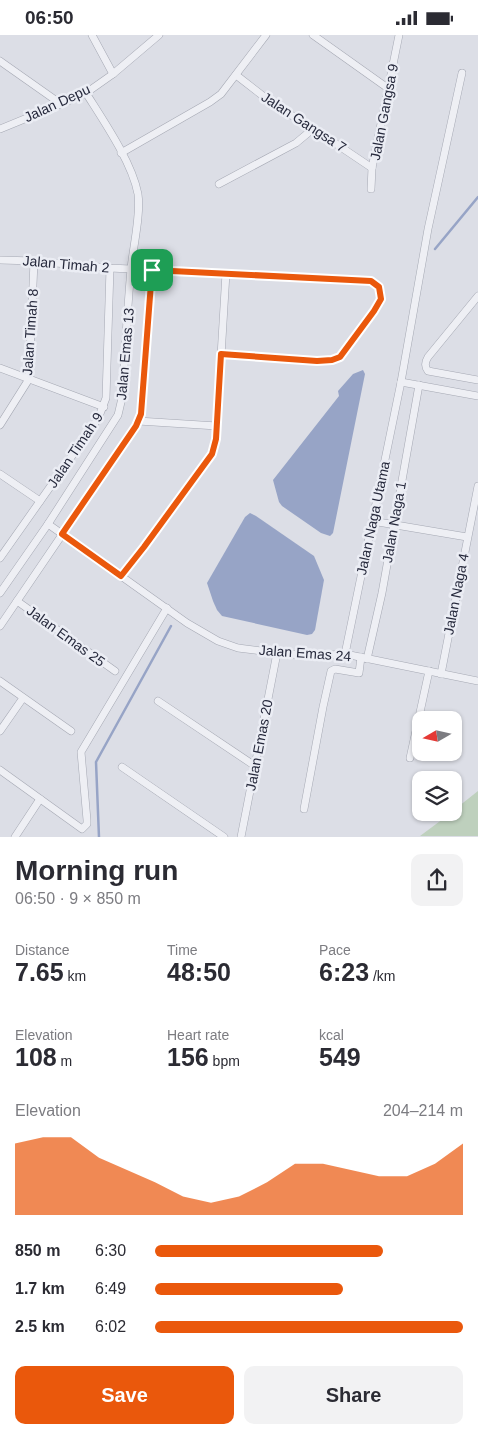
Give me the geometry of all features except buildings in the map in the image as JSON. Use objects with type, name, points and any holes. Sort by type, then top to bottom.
[{"type":"street","points":[[92,35],[113,74]]},
{"type":"street","name":"Jalan Depu","points":[[0,129],[86,93],[113,74],[159,35]]},
{"type":"street","points":[[121,153],[221,94],[266,35]]},
{"type":"street","points":[[313,35],[389,89]]},
{"type":"street","name":"Jalan Gangsa 9","points":[[371,189],[372,168],[399,35]]},
{"type":"street","points":[[0,61],[61,104]]},
{"type":"street","name":"Jalan Naga Utama","points":[[345,654],[401,382],[428,229],[462,73]]},
{"type":"street","name":"Jalan Gangsa 7","points":[[236,75],[276,107],[311,127],[372,168]]},
{"type":"street","name":"Jalan Emas 13","points":[[0,593],[48,524],[118,415],[121,407],[138,195],[133,178],[121,153],[86,93]]},
{"type":"street","points":[[220,184],[296,143],[308,133],[311,127]]},
{"type":"street","name":"Jalan Timah 2","points":[[0,260],[110,268],[371,281],[379,287],[381,299],[340,357],[332,360],[317,361],[221,354]]},
{"type":"street","name":"Jalan Timah 8","points":[[0,425],[28,379],[34,261]]},
{"type":"street","name":"Jalan Timah 9","points":[[0,558],[98,419],[104,407],[106,399],[110,268]]},
{"type":"street","points":[[0,626],[136,426],[141,414],[152,270]]},
{"type":"street","points":[[121,576],[212,454],[216,439],[226,273]]},
{"type":"street","points":[[478,296],[425,362],[428,371],[478,380]]},
{"type":"street","points":[[0,369],[104,407]]},
{"type":"street","points":[[401,382],[478,396]]},
{"type":"street","name":"Jalan Naga 1","points":[[364,658],[382,593],[419,385]]},
{"type":"street","points":[[138,421],[217,426]]},
{"type":"street","points":[[0,474],[40,501]]},
{"type":"street","name":"Jalan Naga 4","points":[[441,674],[478,488]]},
{"type":"street","points":[[372,521],[467,537]]},
{"type":"street","name":"Jalan Emas 24","points":[[48,524],[203,633],[218,641],[238,648],[278,653],[314,656],[345,654],[478,681]]},
{"type":"street","name":"Jalan Emas 25","points":[[18,601],[115,671]]},
{"type":"street","points":[[0,770],[82,829],[87,824],[87,820],[81,753],[167,608]]},
{"type":"street","name":"Jalan Emas 20","points":[[242,837],[278,653]]},
{"type":"street","points":[[304,809],[331,671],[335,669],[359,673],[364,658]]},
{"type":"street","points":[[410,758],[429,671]]},
{"type":"street","points":[[0,681],[71,731]]},
{"type":"street","points":[[0,731],[23,698]]},
{"type":"street","points":[[158,701],[255,766]]},
{"type":"street","points":[[122,767],[224,837]]},
{"type":"street","points":[[15,837],[40,799]]},
{"type":"green space","points":[[478,791],[478,836],[420,836],[440,821],[462,821],[462,804]]},
{"type":"water","points":[[363,370],[365,374],[333,533],[330,536],[321,533],[282,506],[279,502],[273,480],[339,396],[338,391],[353,374]]},
{"type":"water","points":[[250,513],[314,556],[324,580],[315,630],[312,634],[307,635],[222,616],[217,610],[207,583],[245,517]]},
{"type":"waterway","points":[[435,249],[478,197]]},
{"type":"waterway","points":[[99,837],[96,762],[171,626]]},
{"type":"route","points":[[152,270],[371,281],[379,287],[381,299],[340,357],[332,360],[317,361],[221,354],[216,439],[212,454],[121,576],[62,534],[136,426],[141,414],[152,270]]}]
